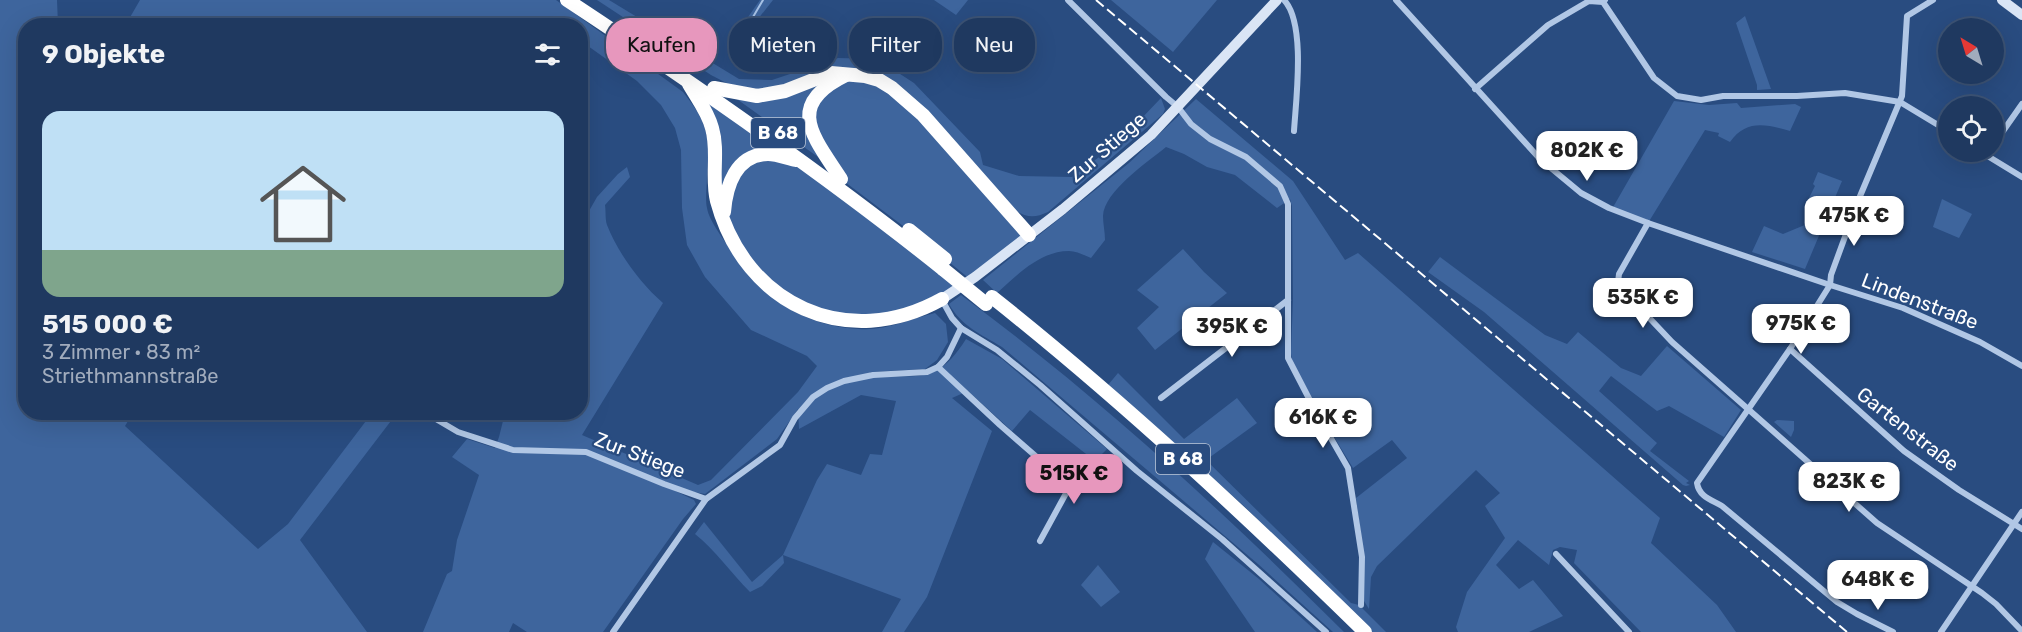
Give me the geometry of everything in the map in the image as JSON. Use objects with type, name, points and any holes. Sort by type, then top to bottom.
[{"type":"highway","name":"B 68","points":[[567,0],[687,80],[946,266]]},
{"type":"highway","name":"B 68","points":[[584,0],[714,88],[841,179],[946,266],[1112,396],[1190,465],[1365,632]]},
{"type":"highway","name":"B 68","points":[[714,88],[757,96],[785,91],[831,73],[865,76],[879,80],[906,99],[923,115],[1029,236]]},
{"type":"highway","name":"B 68","points":[[841,179],[815,140],[808,119],[815,97],[823,88],[847,74]]},
{"type":"highway","name":"B 68","points":[[687,80],[713,130],[717,200],[734,243],[757,275],[786,300],[820,315],[860,321],[881,321],[922,310],[942,299]]},
{"type":"highway","name":"B 68","points":[[723,217],[729,184],[735,171],[743,162],[754,156],[768,154],[802,161]]},
{"type":"highway","name":"B 68","points":[[989,300],[1184,472],[1353,632]]},
{"type":"street","points":[[1068,0],[1178,107],[1191,124],[1210,139],[1246,157],[1280,186],[1288,204],[1288,358],[1348,468],[1362,557],[1361,605]]},
{"type":"street","name":"Zur Stiege","points":[[942,299],[1029,236],[1151,135],[1277,0]]},
{"type":"street","points":[[1284,0],[1292,11],[1298,56],[1294,131]]},
{"type":"street","name":"Lindenstraße","points":[[1396,0],[1539,159],[1581,193],[1610,208],[1648,223],[1903,308],[1980,342],[2022,366]]},
{"type":"street","points":[[1893,632],[1837,602],[1722,506],[1702,495],[1697,483],[1790,349],[1830,285],[1831,275],[1858,202],[1902,96],[1907,16],[1933,0]]},
{"type":"street","points":[[2002,0],[2022,15]]},
{"type":"street","points":[[1475,89],[1548,26],[1589,1],[1604,1],[1654,78],[1677,96],[1701,100],[1723,96],[1797,96],[1845,93],[1900,102],[1938,126]]},
{"type":"street","points":[[2004,130],[2022,104]]},
{"type":"street","points":[[1999,162],[2022,177]]},
{"type":"street","points":[[1648,223],[1619,274],[1620,287],[1672,342],[1877,523],[1972,586],[1996,604],[2022,631]]},
{"type":"street","points":[[942,299],[952,318],[961,328],[997,350],[1040,385],[1137,471],[1222,539],[1326,632]]},
{"type":"street","points":[[1161,398],[1288,300]]},
{"type":"street","points":[[613,632],[706,499],[780,445],[795,418],[813,397],[844,381],[873,375],[927,372],[938,367],[947,357],[961,328]]},
{"type":"street","name":"Gartenstraße","points":[[1790,349],[1904,451],[1959,490],[2022,529]]},
{"type":"street","points":[[938,367],[1070,486]]},
{"type":"street","name":"Zur Stiege","points":[[438,420],[458,432],[513,450],[586,452],[706,499]]},
{"type":"street","points":[[1040,541],[1070,486],[1091,458]]},
{"type":"street","points":[[1933,632],[1941,632],[2022,512]]},
{"type":"street","points":[[1556,554],[1629,632]]},
{"type":"shaded area","points":[[0,0],[57,0],[58,18],[18,18],[18,420],[129,420],[125,426],[258,549],[288,524],[367,420],[392,420],[300,540],[367,632],[0,632]]},
{"type":"shaded area","points":[[140,0],[556,0],[581,18],[130,18]]},
{"type":"shaded area","points":[[597,0],[609,0],[639,18],[624,18]]},
{"type":"shaded area","points":[[760,0],[773,0],[759,18],[747,18]]},
{"type":"shaded area","points":[[934,0],[968,0],[956,15]]},
{"type":"shaded area","points":[[1111,0],[1217,0],[1173,52]]},
{"type":"shaded area","points":[[1745,16],[1771,89],[1757,90],[1736,23]]},
{"type":"shaded area","points":[[588,23],[606,36],[606,59],[588,46]]},
{"type":"shaded area","points":[[838,58],[849,58],[849,72],[864,72],[754,92],[734,87],[706,72],[717,72],[717,66],[739,79],[772,80],[796,72],[837,72]]},
{"type":"shaded area","points":[[624,72],[655,72],[683,92],[698,113],[706,131],[707,140],[706,201],[708,213],[743,268],[770,296],[802,316],[839,327],[879,328],[935,313],[946,324],[948,342],[937,360],[925,369],[870,372],[871,375],[926,375],[946,364],[966,339],[1002,359],[1107,449],[1095,461],[1030,410],[1012,431],[968,391],[952,398],[992,431],[927,597],[904,632],[882,632],[901,599],[783,555],[817,480],[827,464],[861,475],[870,454],[882,455],[896,401],[861,395],[799,429],[798,409],[777,439],[705,494],[667,487],[694,500],[696,504],[603,632],[527,632],[513,623],[509,632],[423,632],[447,574],[452,571],[457,540],[479,475],[452,457],[467,439],[495,448],[503,420],[588,420],[588,213],[597,197],[627,167],[630,177],[605,205],[606,223],[630,267],[663,303],[582,435],[698,485],[711,480],[798,392],[817,366],[807,356],[751,330],[705,277],[687,245],[682,208],[681,150],[675,128],[661,105]]},
{"type":"shaded area","points":[[870,72],[897,72],[914,83],[980,152],[983,165],[1019,176],[1072,177],[1117,144],[1161,98],[1165,109],[1163,114],[1048,212],[1027,216],[1015,210]]},
{"type":"shaded area","points":[[847,74],[892,88],[1029,235],[971,280],[841,179],[815,139],[811,106]]},
{"type":"shaded area","points":[[823,81],[807,104],[825,162],[734,97],[758,101],[769,100],[790,95]]},
{"type":"shaded area","points":[[702,98],[780,152],[760,151],[722,197]]},
{"type":"shaded area","points":[[1196,99],[1293,181],[1345,260],[1358,253],[1660,518],[1651,543],[1717,605],[1736,632],[1641,632],[1574,563],[1577,550],[1560,547],[1553,550],[1549,565],[1518,540],[1496,565],[1519,589],[1533,580],[1563,616],[1529,632],[1458,632],[1456,627],[1467,592],[1505,538],[1485,506],[1500,493],[1476,470],[1377,566],[1371,577],[1369,609],[1364,601],[1364,558],[1356,498],[1407,458],[1392,440],[1353,468],[1292,361],[1292,206],[1290,199],[1277,208],[1235,175],[1207,167],[1166,147],[1128,178],[1111,197],[1105,206],[1103,216],[1105,240],[1091,258],[1072,251],[1048,255],[1030,265],[997,293],[983,280],[1129,163]]},
{"type":"shaded area","points":[[1674,101],[1709,105],[1737,103],[1741,108],[1795,104],[1801,107],[1790,131],[1757,125],[1743,130],[1730,142],[1718,136],[1719,133],[1705,130],[1648,223],[1612,209]]},
{"type":"shaded area","points":[[754,156],[802,161],[963,285],[881,321],[802,309],[734,243],[725,199]]},
{"type":"shaded area","points":[[1818,172],[1842,181],[1805,269],[1752,252],[1764,226],[1783,234],[1812,222],[1818,224],[1823,213],[1805,206],[1815,186],[1813,184]]},
{"type":"shaded area","points":[[1942,199],[1972,214],[1959,238],[1933,227]]},
{"type":"shaded area","points":[[1183,249],[1227,293],[1155,350],[1137,328],[1159,307],[1137,290]]},
{"type":"shaded area","points":[[1440,257],[1545,335],[1567,344],[1578,332],[1621,368],[1641,376],[1667,346],[1741,410],[1724,437],[1669,406],[1657,411],[1611,376],[1599,391],[1657,443],[1650,451],[1689,481],[1686,483],[1690,485],[1683,485],[1484,312],[1428,272]]},
{"type":"shaded area","points":[[961,295],[1062,373],[1159,456],[1344,632],[1333,632],[1258,564],[1002,347],[979,334],[960,319],[949,304]]},
{"type":"shaded area","points":[[1118,373],[1184,439],[1237,398],[1257,423],[1206,460],[1351,603],[1359,605],[1386,632],[1372,632],[1244,506],[1108,385]]},
{"type":"shaded area","points":[[1777,420],[1794,421],[1791,437],[1774,422]]},
{"type":"shaded area","points":[[704,522],[752,582],[783,555],[784,563],[762,586],[750,592],[695,534]]},
{"type":"shaded area","points":[[1213,542],[1259,579],[1317,632],[1255,632],[1205,559]]},
{"type":"shaded area","points":[[1098,565],[1120,592],[1101,607],[1081,585]]},
{"type":"waterway","points":[[753,17],[763,0]]},
{"type":"railway","points":[[1096,0],[1847,632]]}]
